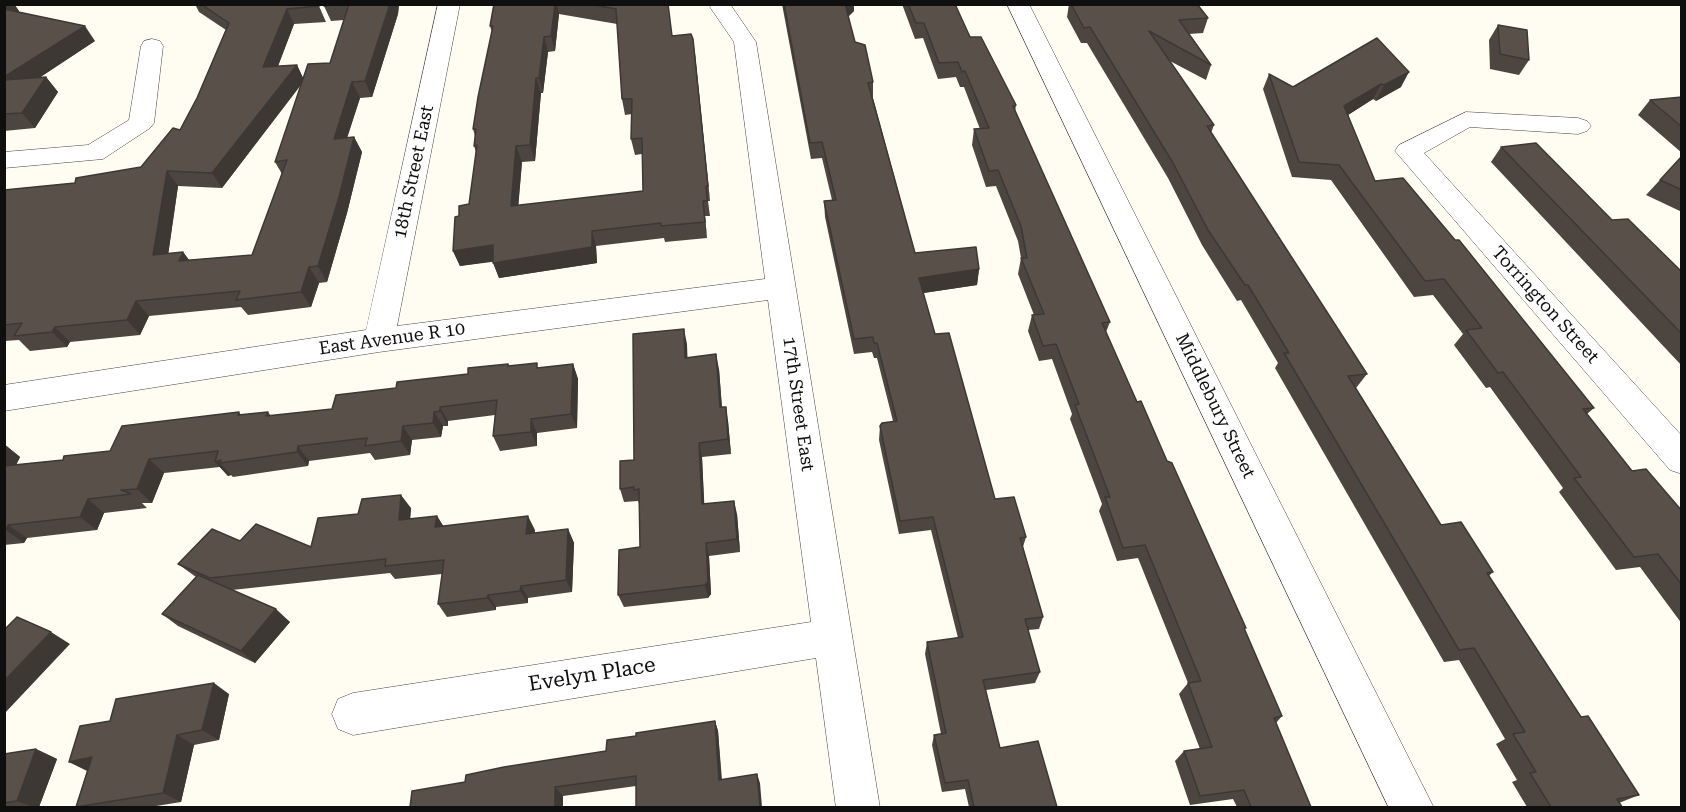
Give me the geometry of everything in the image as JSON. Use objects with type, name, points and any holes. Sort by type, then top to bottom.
[{"type":"street","name":"18th Street East","points":[[379,340],[449,4]]},
{"type":"street","name":"Middlebury Street","points":[[1018,4],[1412,807]]},
{"type":"street","name":"17th Street East","points":[[721,7],[745,42],[858,807]]},
{"type":"street","points":[[4,160],[94,153],[141,123],[152,46]]},
{"type":"street","name":"Torrington Street","points":[[1578,126],[1466,119],[1407,151],[1682,460]]},
{"type":"street","name":"East Avenue R 10","points":[[4,398],[379,340],[781,288]]},
{"type":"street","name":"Evelyn Place","points":[[353,714],[832,637]]},
{"type":"building","points":[[201,4],[316,4],[319,6],[287,9],[263,67],[297,65],[212,173],[167,171],[153,255],[183,252],[179,261],[252,255],[287,160],[275,162],[308,64],[330,63],[349,4],[390,4],[365,81],[352,82],[334,139],[354,137],[318,266],[309,267],[301,292],[236,300],[240,291],[136,301],[127,320],[55,327],[52,332],[14,336],[22,323],[4,325],[4,190],[75,183],[76,178],[141,167],[173,128],[180,130],[197,98],[229,23]]},
{"type":"building","points":[[494,4],[555,4],[551,36],[544,37],[539,78],[536,78],[530,145],[516,146],[511,206],[643,191],[642,138],[631,139],[632,99],[622,99],[616,9],[589,4],[668,4],[672,36],[691,34],[693,39],[708,186],[706,186],[707,201],[703,201],[705,222],[661,226],[661,223],[592,231],[592,247],[493,263],[493,245],[453,251],[455,217],[459,216],[459,206],[469,204],[477,145],[474,146],[476,129],[473,129],[493,26],[490,26]]},
{"type":"building","points":[[784,4],[845,4],[855,42],[865,45],[873,82],[868,83],[915,253],[976,247],[979,269],[919,278],[935,334],[949,333],[995,499],[1014,497],[1026,537],[1020,538],[1043,617],[1025,619],[1040,672],[983,680],[1000,748],[1038,741],[1057,807],[974,807],[968,780],[945,783],[934,735],[946,733],[927,642],[963,637],[933,517],[900,521],[880,426],[882,423],[897,421],[877,343],[874,343],[873,337],[854,339],[824,201],[836,200],[822,142],[810,143]]},
{"type":"building","points":[[908,4],[955,4],[970,37],[981,37],[1016,105],[1013,106],[1110,322],[1102,323],[1137,402],[1141,401],[1167,461],[1172,463],[1246,628],[1244,628],[1282,716],[1274,718],[1311,807],[1251,807],[1244,790],[1200,796],[1184,751],[1212,747],[1188,683],[1201,681],[1145,545],[1123,548],[1105,497],[1110,497],[1075,405],[1079,404],[1056,344],[1043,346],[1032,315],[1044,314],[1021,258],[1027,258],[1021,226],[998,170],[989,171],[974,129],[989,128],[965,71],[962,72],[958,62],[939,63],[924,23],[916,23]]},
{"type":"building","points":[[1071,4],[1197,4],[1208,18],[1179,20],[1211,65],[1149,31],[1214,125],[1207,126],[1367,374],[1348,376],[1441,525],[1461,522],[1493,572],[1487,573],[1581,717],[1588,716],[1639,795],[1617,799],[1622,807],[1551,807],[1530,773],[1536,772],[1513,734],[1525,732],[1474,648],[1459,650],[1284,353],[1289,353],[1248,285],[1245,285],[1208,230],[1173,163],[1090,27],[1084,28]]},
{"type":"building","points":[[4,9],[85,26],[4,77]]},
{"type":"building","points":[[1498,25],[1527,30],[1529,60],[1500,54]]},
{"type":"building","points":[[1377,38],[1409,72],[1384,85],[1381,84],[1344,106],[1375,181],[1403,178],[1455,240],[1459,240],[1594,408],[1583,409],[1632,471],[1646,469],[1682,511],[1682,585],[1658,554],[1634,557],[1574,478],[1581,477],[1503,372],[1498,373],[1466,330],[1482,328],[1444,279],[1425,281],[1339,165],[1299,162],[1269,74],[1293,87]]},
{"type":"building","points":[[46,77],[22,113],[4,114],[4,80]]},
{"type":"building","points":[[1682,97],[1682,127],[1650,100]]},
{"type":"building","points":[[1536,143],[1612,220],[1628,219],[1682,272],[1682,334],[1501,147]]},
{"type":"building","points":[[1682,156],[1682,190],[1660,180]]},
{"type":"building","points":[[684,329],[685,358],[716,354],[720,407],[726,407],[728,439],[699,443],[702,504],[734,501],[737,539],[706,543],[708,582],[705,585],[618,595],[619,550],[640,547],[639,489],[634,490],[634,487],[620,489],[620,461],[634,460],[633,334]]},
{"type":"building","points":[[537,363],[537,368],[573,364],[571,414],[531,419],[531,432],[493,436],[497,400],[440,407],[440,411],[434,412],[433,423],[403,426],[401,441],[365,446],[367,438],[298,446],[297,452],[220,463],[221,460],[215,462],[218,451],[149,459],[137,489],[121,490],[131,494],[88,499],[80,517],[8,525],[4,530],[4,466],[63,460],[64,456],[110,451],[122,426],[239,412],[238,415],[268,412],[266,416],[332,409],[336,395],[396,388],[397,382],[468,374],[468,368]]},
{"type":"building","points":[[401,495],[399,520],[437,516],[435,527],[528,516],[526,534],[568,529],[566,580],[521,586],[520,591],[488,595],[487,598],[438,604],[444,560],[385,566],[386,559],[210,578],[178,564],[212,529],[240,541],[256,524],[311,547],[318,518],[358,514],[362,499]]},
{"type":"building","points":[[198,575],[276,609],[241,651],[162,614]]},
{"type":"building","points":[[17,617],[51,632],[4,681],[4,630]]},
{"type":"building","points":[[214,683],[202,730],[177,735],[163,793],[76,807],[92,757],[69,762],[80,726],[110,721],[116,699]]},
{"type":"building","points":[[715,721],[719,780],[757,774],[760,807],[636,807],[636,776],[555,787],[555,807],[410,807],[412,791],[465,782],[466,775],[606,751],[607,740],[636,736],[636,733]]},
{"type":"building","points":[[36,749],[17,801],[4,803],[4,754]]}]
